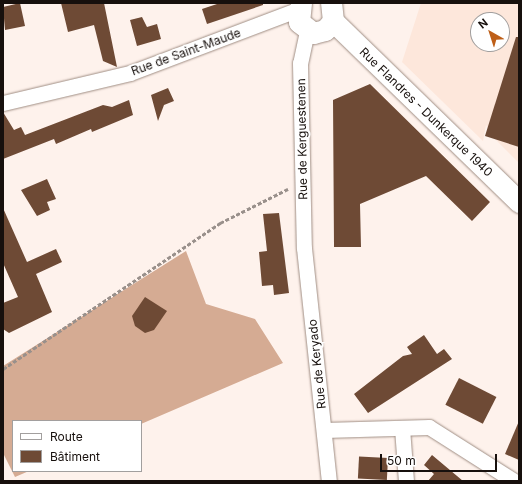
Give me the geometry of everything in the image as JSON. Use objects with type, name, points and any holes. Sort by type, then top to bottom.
[{"type":"street","points":[[299,6],[299,22],[307,31],[319,32],[332,12]]},
{"type":"street","name":"Rue de Saint-Maude","points":[[3,102],[130,73],[299,6]]},
{"type":"street","name":"Rue Flandres - Dunkerque 1940","points":[[332,12],[519,202]]},
{"type":"street","name":"Rue de Kerguestenen","points":[[304,248],[300,63],[307,31]]},
{"type":"street","name":"Rue de Keryado","points":[[304,248],[329,481]]},
{"type":"street","points":[[324,430],[429,427],[514,481]]},
{"type":"street","points":[[402,428],[406,481]]},
{"type":"path","points":[[3,369],[220,223],[303,183]]},
{"type":"shaded area","points":[[421,3],[519,3],[519,163],[493,137],[486,125],[483,141],[402,62]]},
{"type":"shaded area","points":[[186,251],[206,304],[255,319],[283,363],[142,424],[142,420],[12,420],[12,471],[3,453],[3,366]]},
{"type":"shaded area","points":[[12,472],[27,472],[15,477]]},
{"type":"building","points":[[20,3],[25,26],[5,30],[3,7]]},
{"type":"building","points":[[61,3],[104,3],[117,67],[103,61],[94,25],[68,32]]},
{"type":"building","points":[[220,3],[263,3],[263,5],[207,24],[202,9]]},
{"type":"building","points":[[142,17],[147,27],[157,24],[161,39],[137,46],[130,20]]},
{"type":"building","points":[[516,37],[519,37],[519,147],[485,136]]},
{"type":"building","points":[[370,84],[490,202],[472,221],[426,176],[360,204],[361,247],[334,247],[333,100]]},
{"type":"building","points":[[168,88],[174,101],[164,105],[158,121],[151,95]]},
{"type":"building","points":[[129,100],[133,115],[92,132],[91,129],[56,144],[54,139],[3,159],[3,112],[14,130],[21,127],[25,135],[103,105],[112,107]]},
{"type":"building","points":[[47,179],[56,199],[47,202],[50,210],[37,216],[21,190]]},
{"type":"building","points":[[3,208],[27,262],[56,249],[62,262],[36,274],[52,312],[9,333],[3,329],[3,303],[18,297],[3,263]]},
{"type":"building","points":[[279,213],[289,293],[274,295],[273,285],[262,286],[259,252],[267,251],[263,214]]},
{"type":"building","points":[[145,297],[167,311],[154,330],[145,333],[135,326],[132,316]]},
{"type":"building","points":[[424,335],[437,354],[444,349],[452,359],[368,413],[354,394],[403,356],[412,354],[407,347]]},
{"type":"building","points":[[459,378],[496,397],[483,424],[445,405]]},
{"type":"building","points":[[519,421],[519,460],[505,454]]},
{"type":"building","points":[[432,455],[463,481],[428,481],[434,474],[424,465]]},
{"type":"building","points":[[359,456],[388,458],[387,480],[358,478]]}]
